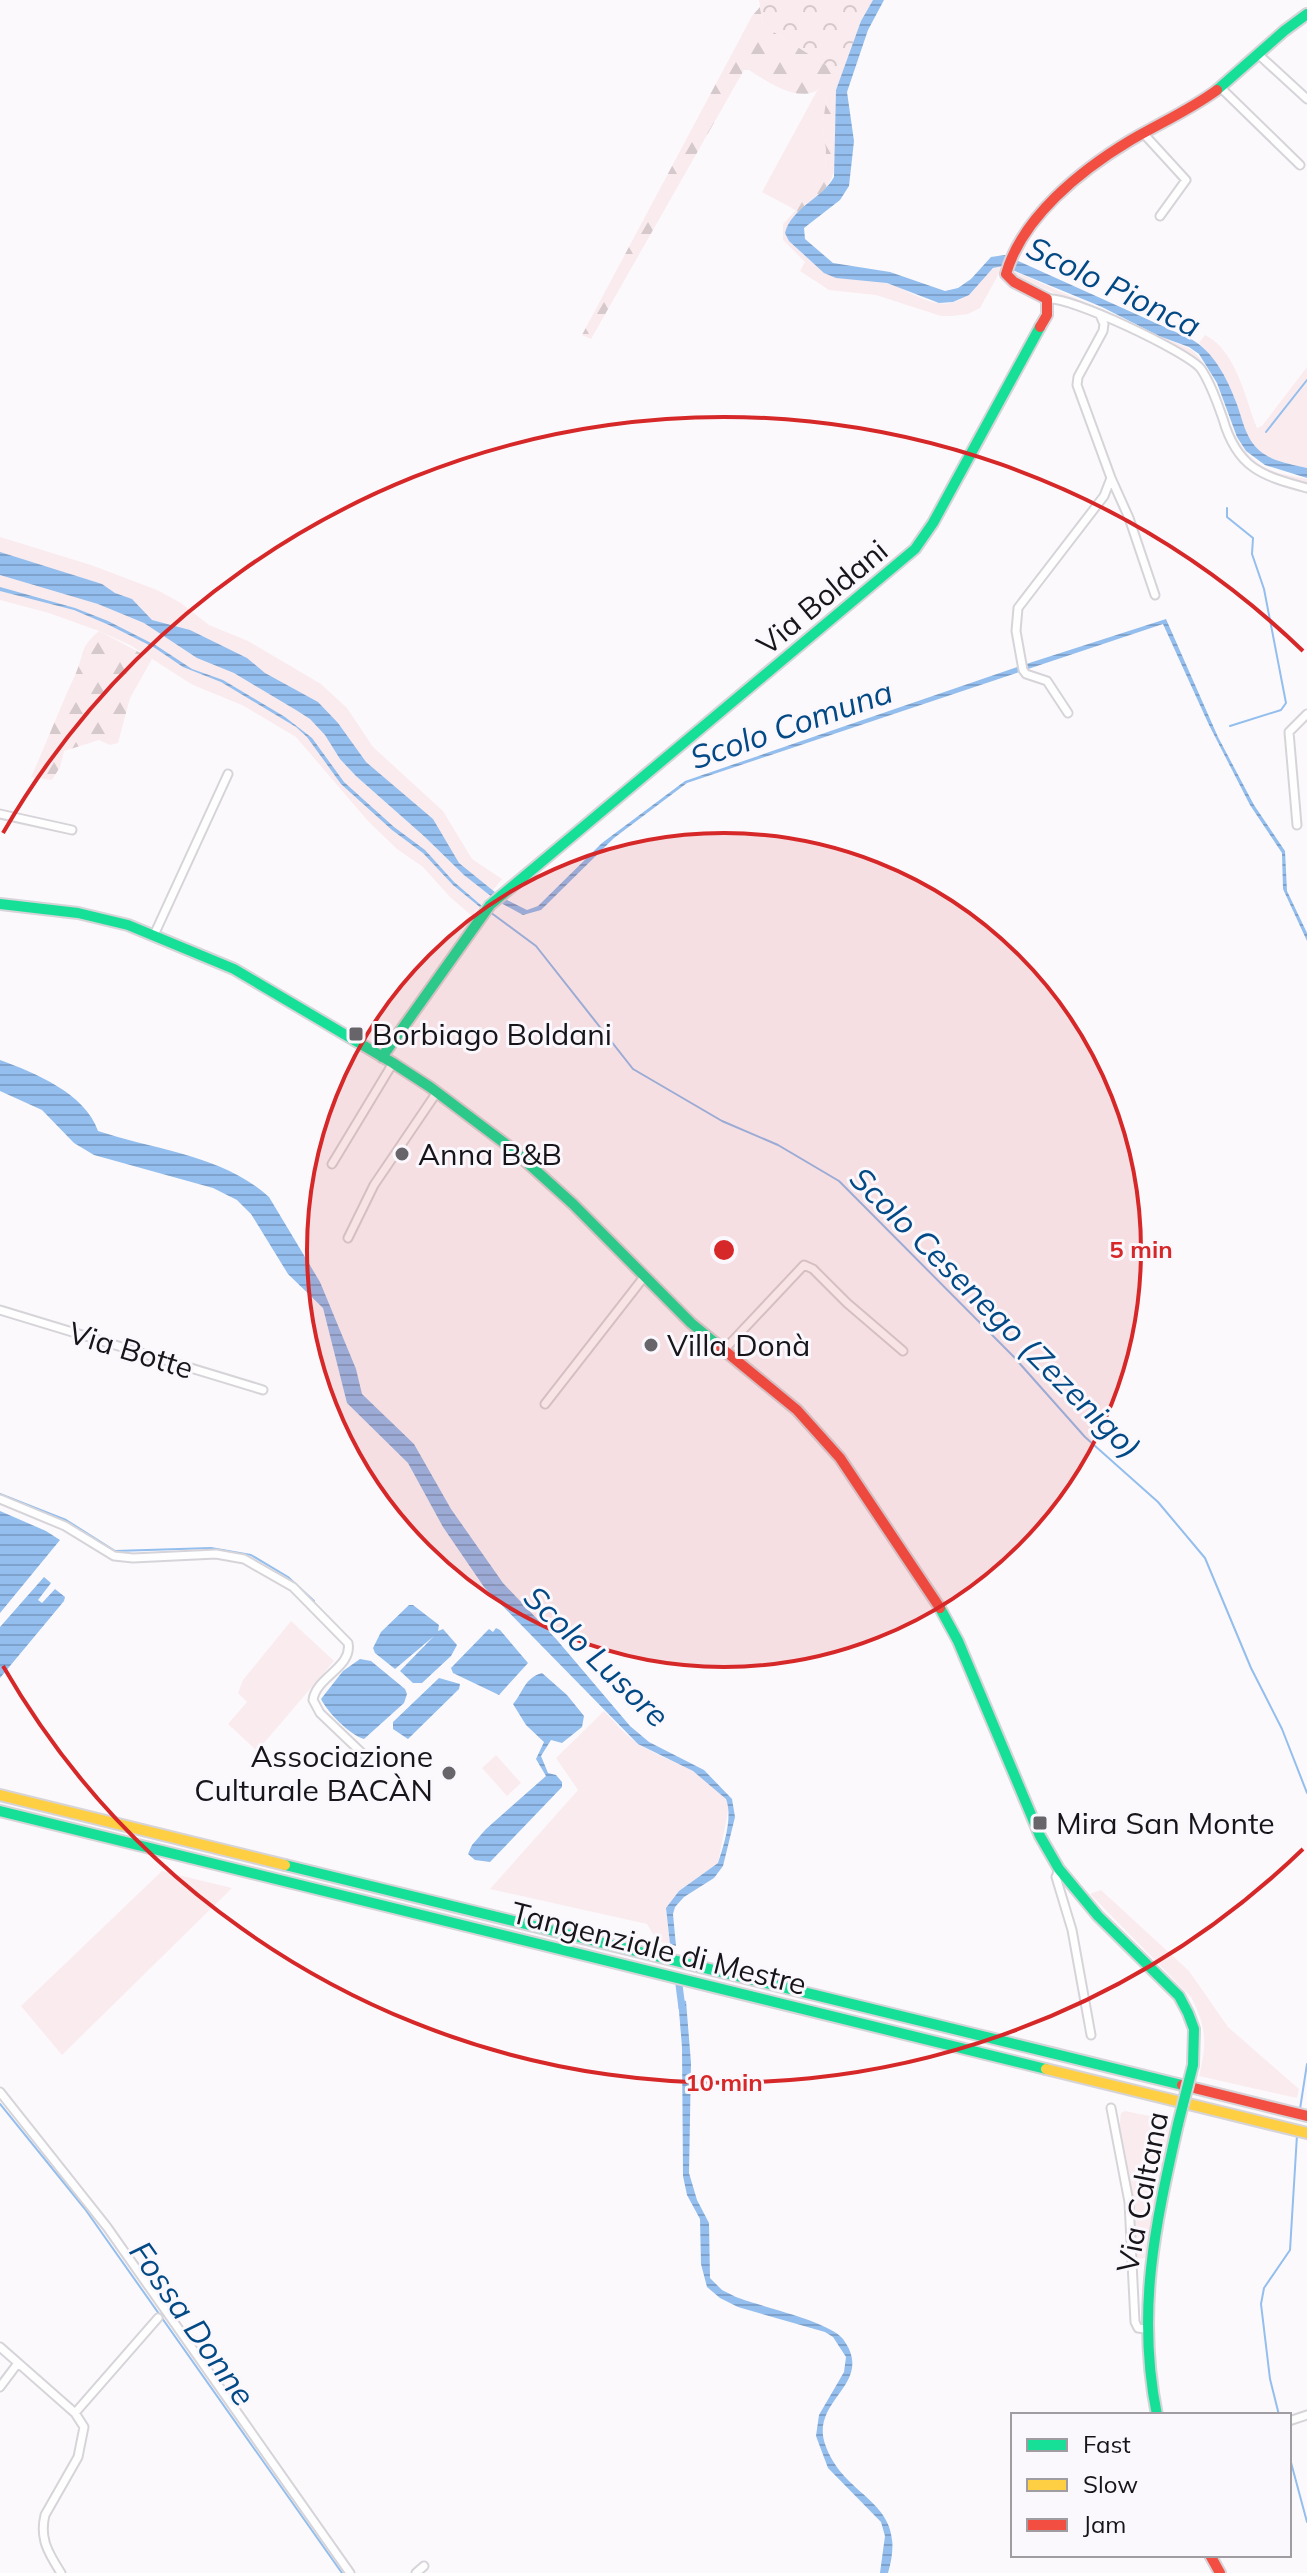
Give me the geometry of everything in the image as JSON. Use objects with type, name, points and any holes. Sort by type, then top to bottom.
[{"type":"main road","points":[[1047,299],[1037,291],[1011,281],[1005,271],[1025,232],[1042,211],[1110,155],[1221,88],[1307,14]]},
{"type":"main road","name":"Via Boldani","points":[[382,1057],[488,907],[915,549],[933,523],[1047,315],[1047,299]]},
{"type":"main road","name":"Via Caltana","points":[[0,904],[78,913],[154,935],[234,969],[393,1063],[483,1126],[536,1169],[644,1277],[724,1350],[772,1387],[822,1436],[933,1595],[958,1641],[1040,1836],[1059,1869],[1098,1916],[1179,1996],[1194,2024],[1193,2065],[1156,2227],[1145,2329],[1146,2361],[1157,2413]]},
{"type":"main road","name":"Tangenziale di Mestre","points":[[0,1795],[1307,2116]]},
{"type":"main road","name":"Tangenziale di Mestre","points":[[0,1811],[1307,2133]]},
{"type":"street","points":[[1259,55],[1307,99]]},
{"type":"street","points":[[1221,88],[1300,165]]},
{"type":"street","points":[[1143,133],[1186,180],[1160,216]]},
{"type":"street","points":[[1047,299],[1063,299],[1098,313],[1192,360],[1210,385],[1231,443],[1240,456],[1266,476],[1307,488]]},
{"type":"street","points":[[1098,313],[1104,324],[1103,331],[1078,377],[1077,385],[1129,518],[1155,595]]},
{"type":"street","points":[[1068,713],[1047,681],[1023,670],[1016,622],[1021,602],[1099,504],[1111,478]]},
{"type":"street","points":[[1297,825],[1289,732],[1307,714]]},
{"type":"street","points":[[154,935],[228,774]]},
{"type":"street","points":[[0,814],[72,830]]},
{"type":"street","points":[[332,1164],[393,1063]]},
{"type":"street","points":[[348,1238],[374,1185],[437,1092]]},
{"type":"street","points":[[724,1350],[804,1265],[813,1269],[903,1351]]},
{"type":"street","points":[[545,1404],[644,1277]]},
{"type":"street","name":"Via Botte","points":[[0,1310],[263,1390]]},
{"type":"street","points":[[0,1499],[65,1526],[114,1556],[227,1554],[258,1566],[293,1587],[348,1643],[349,1651],[345,1658],[314,1693],[314,1705],[365,1756]]},
{"type":"street","points":[[1059,1869],[1056,1877],[1072,1930],[1091,2035]]},
{"type":"street","points":[[0,2092],[107,2227],[162,2315],[350,2573]]},
{"type":"street","name":"Via Caltana","points":[[1111,2108],[1129,2202],[1134,2318],[1138,2328],[1145,2329]]},
{"type":"street","points":[[75,2413],[162,2315]]},
{"type":"street","points":[[0,2347],[75,2413],[84,2427],[82,2444],[71,2472],[45,2515],[42,2526],[48,2552],[61,2573]]},
{"type":"street","points":[[0,2387],[18,2363]]},
{"type":"street","points":[[416,2573],[424,2566]]},
{"type":"green space","points":[[759,0],[873,0],[861,21],[842,75],[763,25]]},
{"type":"green space","points":[[760,7],[763,25],[842,75],[836,90],[835,165],[831,180],[798,212],[790,207],[798,203],[825,174],[826,149],[822,128],[828,89],[823,86],[815,92],[796,93],[744,70],[591,339],[582,335],[752,16]]},
{"type":"green space","points":[[823,85],[828,89],[822,128],[826,149],[825,175],[798,203],[790,207],[762,192]]},
{"type":"green space","points":[[795,211],[798,212],[786,229],[788,237],[814,264],[833,276],[886,283],[926,300],[950,303],[966,295],[991,271],[1003,266],[980,308],[968,314],[941,316],[876,295],[829,290],[800,271],[805,262],[783,240],[783,224]]},
{"type":"green space","points":[[1009,269],[1192,350],[1204,363],[1232,428],[1250,456],[1264,467],[1307,479],[1307,484],[1266,472],[1241,454],[1232,441],[1207,379],[1187,352],[1013,275]]},
{"type":"green space","points":[[1205,335],[1216,342],[1232,363],[1257,428],[1262,426],[1307,367],[1307,468],[1270,457],[1253,444],[1225,377],[1199,343]]},
{"type":"green space","points":[[0,537],[91,565],[157,590],[181,603],[209,625],[248,641],[321,684],[347,708],[373,747],[443,811],[472,859],[502,879],[472,916],[423,867],[397,849],[368,821],[296,737],[242,705],[193,685],[130,645],[49,613],[0,600]]},
{"type":"green space","points":[[99,631],[152,659],[130,698],[118,743],[110,745],[99,740],[64,751],[60,767],[52,780],[31,777],[85,646]]},
{"type":"green space","points":[[291,1621],[334,1661],[257,1751],[228,1724],[247,1702],[238,1693],[243,1680]]},
{"type":"green space","points":[[604,1711],[636,1742],[712,1784],[729,1806],[718,1863],[679,1891],[666,1911],[670,1944],[657,1941],[647,1924],[490,1889],[578,1790],[556,1758]]},
{"type":"green space","points":[[496,1755],[521,1783],[507,1796],[482,1768]]},
{"type":"green space","points":[[162,1871],[232,1888],[62,2055],[21,2006]]},
{"type":"green space","points":[[1101,1890],[1189,1971],[1228,2027],[1299,2089],[1297,2098],[1199,2076],[1204,2036],[1191,1997],[1090,1894]]},
{"type":"green space","points":[[1125,2111],[1154,2117],[1172,2127],[1145,2258],[1136,2259],[1131,2195],[1119,2130],[1121,2113]]},
{"type":"water","points":[[873,0],[884,0],[868,30],[847,92],[854,141],[849,186],[840,200],[804,228],[805,239],[833,263],[890,272],[945,291],[958,288],[971,279],[991,257],[1005,255],[1189,338],[1205,350],[1224,374],[1255,446],[1271,458],[1307,468],[1307,478],[1265,465],[1246,451],[1237,437],[1217,383],[1199,354],[1102,307],[1003,266],[993,268],[969,295],[953,302],[939,303],[887,283],[836,278],[824,273],[789,241],[785,233],[794,216],[834,177],[836,90],[861,21]]},
{"type":"water","points":[[0,552],[102,584],[132,599],[152,620],[190,630],[247,658],[265,673],[318,702],[338,723],[366,762],[433,819],[459,863],[496,893],[492,897],[464,875],[356,776],[310,719],[234,673],[197,658],[144,623],[98,604],[0,575]]},
{"type":"water","points":[[0,587],[75,608],[108,621],[157,646],[192,669],[223,680],[285,717],[312,738],[344,782],[425,850],[481,908],[453,885],[423,853],[341,784],[307,737],[296,727],[221,682],[183,667],[155,648],[109,625],[74,610],[0,591]]},
{"type":"water","points":[[1166,619],[1218,737],[1254,805],[1285,851],[1287,891],[1307,933],[1307,941],[1283,889],[1282,853],[1250,805],[1163,624],[687,783],[614,838],[541,910],[523,915],[501,903],[505,899],[527,910],[538,906],[602,843],[685,781]]},
{"type":"water","points":[[0,1060],[43,1078],[71,1095],[98,1131],[210,1163],[251,1183],[269,1197],[320,1282],[356,1369],[362,1394],[414,1444],[451,1509],[503,1583],[557,1640],[630,1726],[649,1742],[704,1770],[732,1799],[735,1817],[723,1866],[714,1878],[684,1897],[675,1907],[676,1946],[670,1944],[666,1908],[679,1891],[718,1863],[728,1822],[726,1799],[693,1771],[638,1744],[484,1587],[443,1527],[408,1463],[347,1403],[323,1308],[288,1274],[251,1214],[237,1200],[213,1188],[94,1155],[74,1143],[42,1110],[0,1091]]},
{"type":"water","points":[[0,1511],[60,1540],[0,1613]]},
{"type":"water","points":[[44,1577],[51,1583],[38,1600],[42,1603],[55,1589],[65,1597],[64,1601],[0,1678],[0,1627]]},
{"type":"water","points":[[409,1605],[439,1625],[438,1631],[443,1629],[457,1645],[451,1656],[422,1683],[413,1683],[400,1671],[434,1636],[395,1669],[373,1648],[381,1632]]},
{"type":"water","points":[[496,1628],[528,1663],[499,1695],[453,1673],[451,1668],[489,1629],[493,1632]]},
{"type":"water","points":[[360,1659],[371,1661],[407,1694],[404,1703],[364,1739],[340,1723],[321,1699],[343,1671]]},
{"type":"water","points":[[542,1673],[567,1695],[584,1716],[582,1727],[562,1743],[551,1740],[541,1756],[548,1773],[556,1775],[562,1787],[490,1862],[475,1860],[468,1854],[472,1845],[546,1776],[536,1759],[544,1742],[526,1725],[513,1704],[528,1682]]},
{"type":"water","points":[[439,1678],[460,1684],[459,1689],[408,1739],[393,1729],[393,1722]]},
{"type":"water","points":[[678,1999],[686,2001],[691,2063],[689,2173],[697,2200],[709,2223],[710,2278],[722,2290],[736,2297],[810,2320],[843,2339],[851,2355],[852,2368],[826,2415],[823,2428],[825,2444],[846,2478],[883,2515],[890,2530],[892,2549],[888,2573],[880,2573],[885,2536],[881,2522],[828,2468],[816,2436],[819,2415],[844,2372],[846,2357],[833,2337],[825,2332],[738,2307],[707,2287],[701,2264],[700,2219],[687,2195],[683,2176],[682,2047]]},
{"type":"waterway","points":[[1266,432],[1307,380]]},
{"type":"waterway","points":[[1227,508],[1227,517],[1253,538],[1252,554],[1264,589],[1286,703],[1281,710],[1230,726]]},
{"type":"waterway","name":"Scolo Cesenego (Zezenigo)","points":[[490,912],[536,946],[633,1069],[722,1121],[778,1145],[839,1181],[1013,1356],[1085,1437],[1158,1502],[1205,1558],[1251,1668],[1282,1729],[1307,1793]]},
{"type":"waterway","points":[[0,1494],[66,1520],[115,1551],[211,1548],[251,1555],[288,1577],[314,1601]]},
{"type":"waterway","name":"Scolo Lusore","points":[[678,1977],[682,2008]]},
{"type":"waterway","name":"Scolo Cesenego (Zezenigo)","points":[[1300,2109],[1307,2064]]},
{"type":"waterway","name":"Fossa Donne","points":[[0,2104],[85,2209],[342,2573]]},
{"type":"waterway","name":"Scolo Cesenego (Zezenigo)","points":[[1278,2413],[1270,2379],[1261,2304],[1264,2288],[1290,2250],[1297,2135]]},
{"type":"waterway","name":"Scolo Cesenego (Zezenigo)","points":[[1291,2462],[1307,2522]]},
{"type":"traffic: fast","points":[[1217,90],[1307,14]]},
{"type":"traffic: fast","points":[[382,1057],[490,905],[915,549],[933,523],[1040,327]]},
{"type":"traffic: fast","points":[[0,904],[78,913],[128,925],[234,969],[393,1063],[511,1148],[573,1204],[691,1323],[719,1346]]},
{"type":"traffic: fast","points":[[940,1608],[958,1641],[1040,1836],[1059,1869],[1098,1916],[1179,1996],[1194,2029],[1193,2065]]},
{"type":"traffic: fast","points":[[0,1811],[1046,2069]]},
{"type":"traffic: fast","points":[[285,1865],[1182,2085]]},
{"type":"traffic: fast","points":[[1178,2124],[1193,2065]]},
{"type":"traffic: fast","points":[[1157,2413],[1148,2340],[1148,2304],[1156,2233],[1178,2124]]},
{"type":"traffic: slow","points":[[0,1795],[285,1865]]},
{"type":"traffic: slow","points":[[1046,2069],[1307,2133]]},
{"type":"traffic: jam","points":[[1040,327],[1047,315],[1047,299],[1014,282],[1006,274],[1014,253],[1039,214],[1093,166],[1217,90]]},
{"type":"traffic: jam","points":[[719,1346],[797,1410],[840,1458],[940,1608]]},
{"type":"traffic: jam","points":[[1182,2085],[1307,2116]]},
{"type":"traffic: jam","points":[[1211,2557],[1220,2573]]},
{"type":"place","name":"Borbiago Boldani","points":[[356,1034]]},
{"type":"place","name":"Anna B&B","points":[[402,1154]]},
{"type":"place","name":"Villa Donà","points":[[651,1345]]},
{"type":"place","name":"Associazione Culturale BACÀN","points":[[449,1773]]},
{"type":"place","name":"Mira San Monte","points":[[1040,1823]]},
{"type":"water label","name":"Scolo Pionca","points":[[1114,286]]},
{"type":"water label","name":"Scolo Comuna","points":[[791,724]]}]
